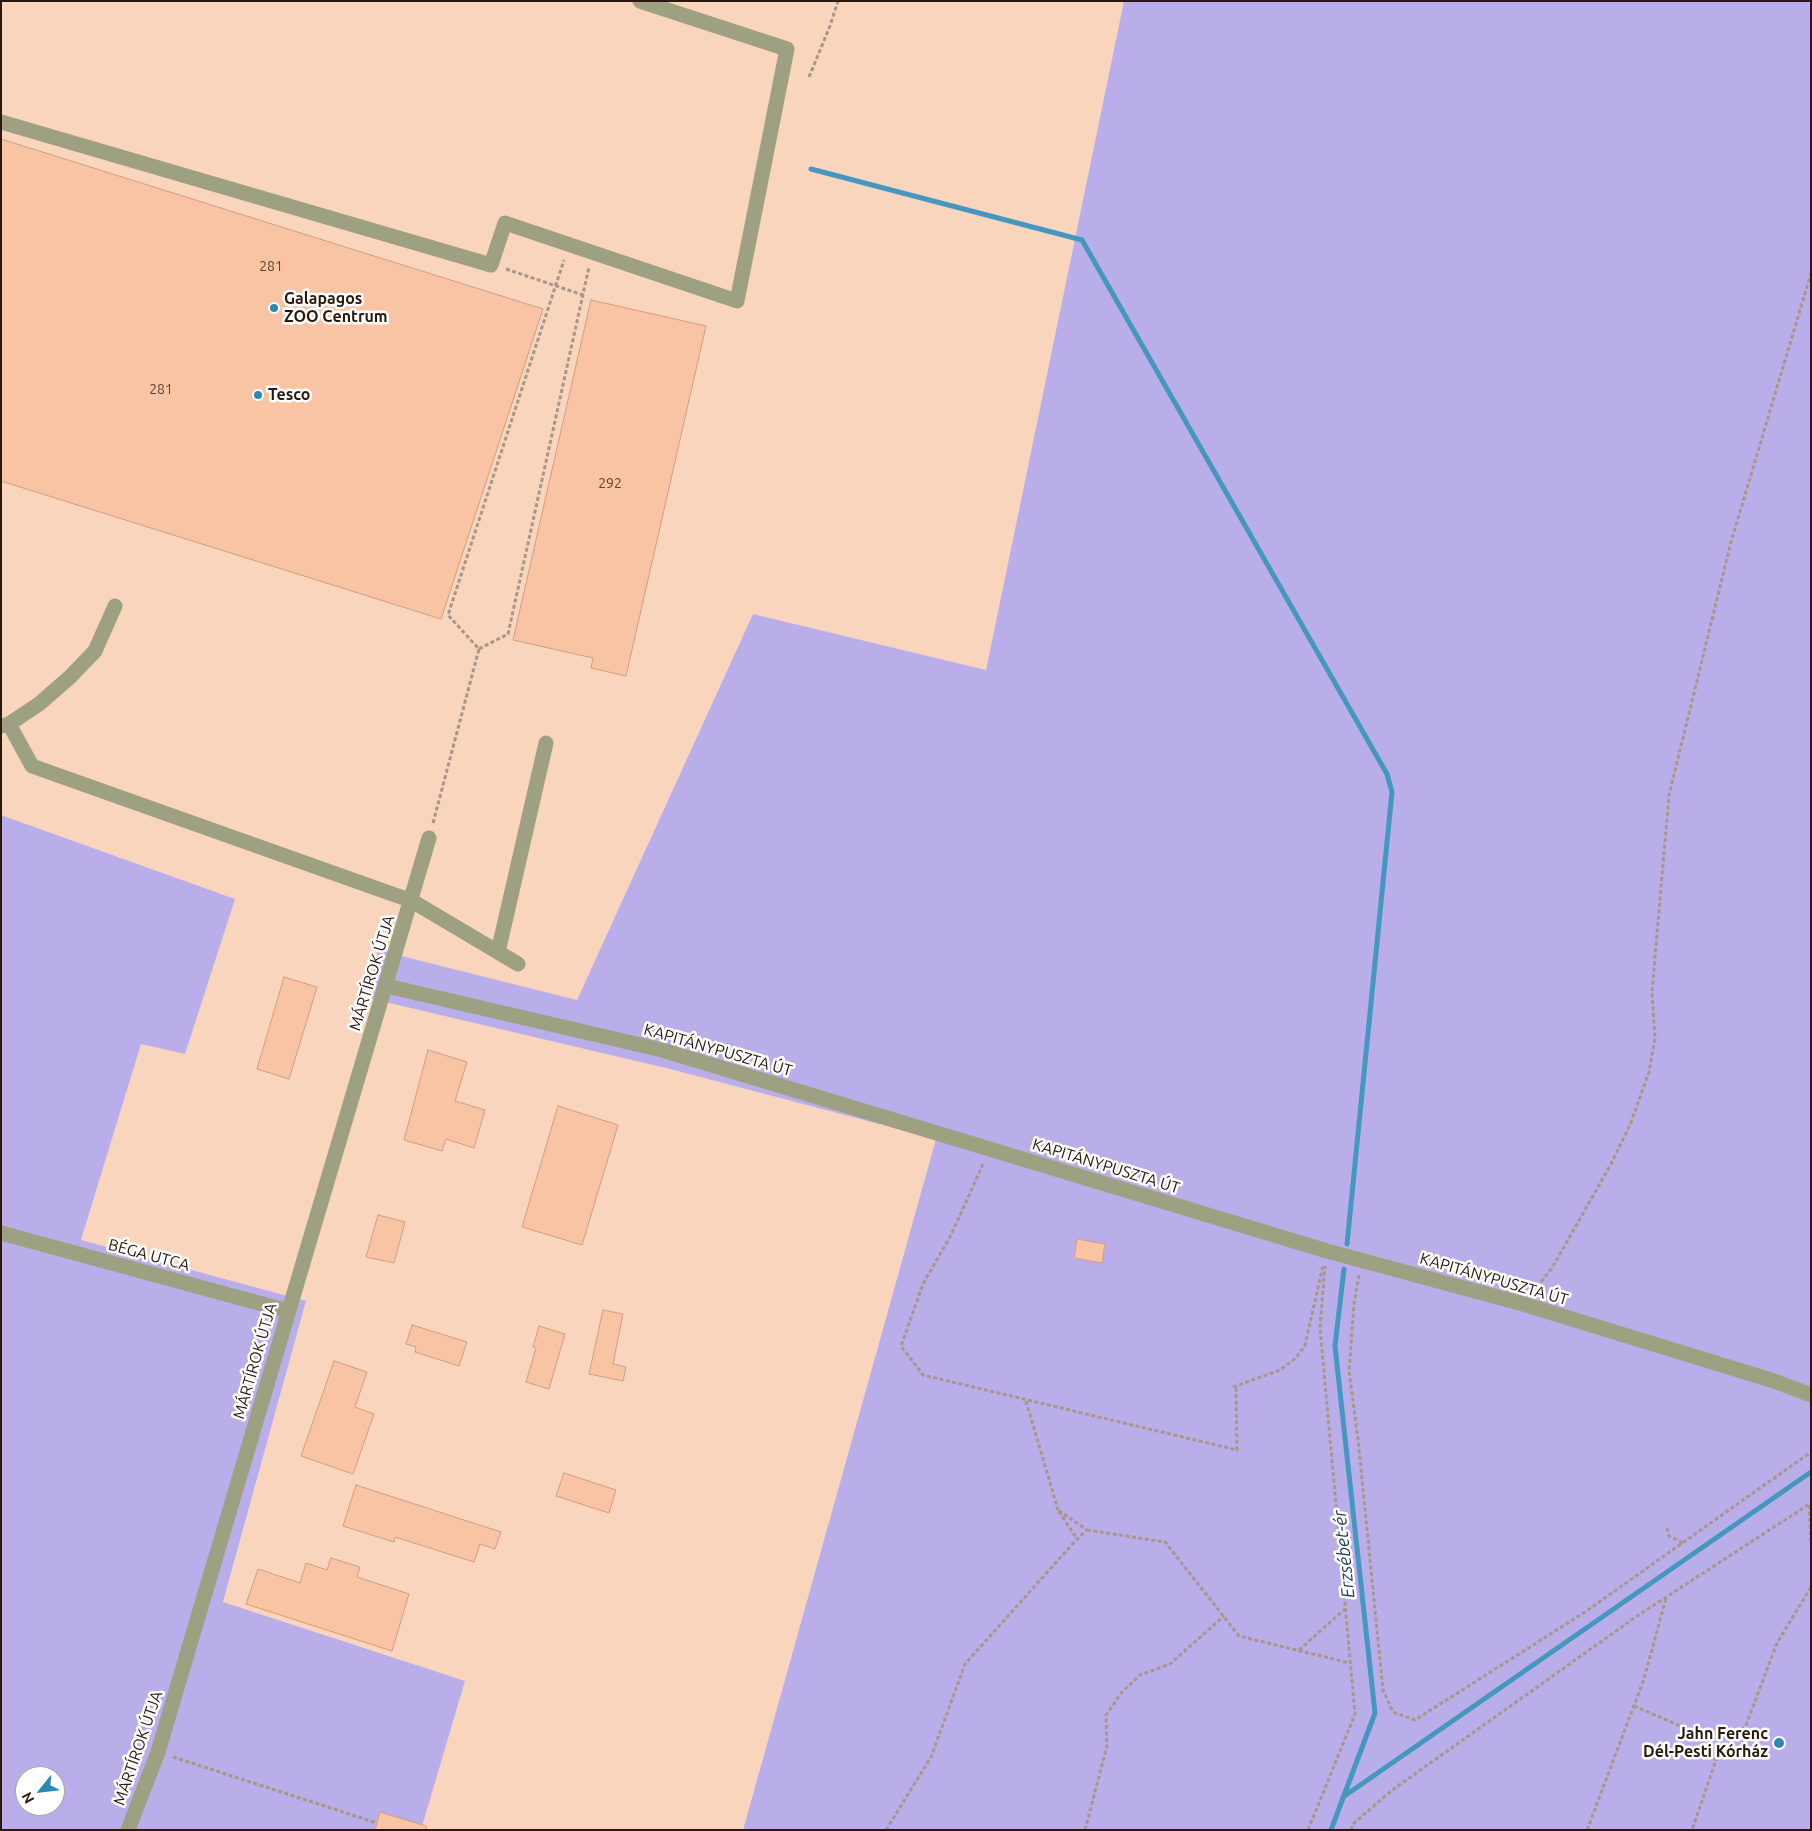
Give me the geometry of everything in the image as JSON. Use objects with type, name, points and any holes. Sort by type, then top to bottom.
[{"type":"street","points":[[1,122],[491,265],[505,223],[737,301],[787,49],[660,4],[640,1]]},
{"type":"street","points":[[115,606],[95,651],[51,693],[5,725],[32,766],[412,901],[518,964]]},
{"type":"street","points":[[498,952],[546,743]]},
{"type":"street","name":"MÁRTÍROK ÚTJA","points":[[128,1830],[158,1752],[430,838]]},
{"type":"street","name":"KAPITÁNYPUSZTA ÚT","points":[[387,986],[662,1050],[1327,1251],[1523,1304],[1771,1380],[1811,1395]]},
{"type":"street","name":"BÉGA UTCA","points":[[1,1233],[288,1311]]},
{"type":"path","points":[[809,77],[838,1]]},
{"type":"path","points":[[478,649],[448,616],[569,245]]},
{"type":"path","points":[[430,838],[478,649],[508,634],[592,252]]},
{"type":"path","points":[[491,265],[583,295]]},
{"type":"path","points":[[1523,1304],[1552,1268],[1610,1164],[1630,1125],[1649,1072],[1655,1038],[1652,992],[1669,795],[1731,542],[1811,272]]},
{"type":"path","points":[[990,1149],[951,1235],[923,1284],[901,1346],[923,1375],[1237,1450],[1234,1386],[1280,1370],[1301,1352],[1307,1337],[1327,1251]]},
{"type":"path","points":[[1308,1830],[1355,1714],[1320,1328],[1327,1251]]},
{"type":"path","points":[[1362,1260],[1354,1304],[1348,1370],[1358,1439],[1383,1690],[1393,1712],[1415,1720],[1585,1612],[1811,1452]]},
{"type":"path","points":[[1026,1401],[1058,1510],[1076,1539]]},
{"type":"path","points":[[1810,1504],[1811,1544]]},
{"type":"path","points":[[1351,1830],[1353,1824],[1391,1791],[1666,1597],[1810,1504]]},
{"type":"path","points":[[1058,1510],[1087,1530],[1165,1542],[1240,1636],[1350,1663]]},
{"type":"path","points":[[1667,1528],[1669,1536],[1683,1543]]},
{"type":"path","points":[[886,1830],[931,1757],[966,1664],[1076,1539],[1087,1530]]},
{"type":"path","points":[[1692,1830],[1716,1760],[1746,1725],[1777,1643],[1811,1587]]},
{"type":"path","points":[[1586,1830],[1644,1679],[1666,1597]]},
{"type":"path","points":[[1299,1650],[1345,1609]]},
{"type":"path","points":[[1084,1830],[1107,1746],[1106,1715],[1122,1692],[1140,1675],[1170,1664],[1224,1616]]},
{"type":"path","points":[[1634,1706],[1692,1731],[1716,1760]]},
{"type":"path","points":[[158,1752],[377,1823]]},
{"type":"shaded area","points":[[1,1],[1124,1],[986,670],[753,614],[577,1000],[378,950],[368,998],[670,1069],[936,1139],[743,1830],[421,1830],[465,1681],[223,1603],[306,1301],[81,1240],[141,1043],[235,899],[1,815]]},
{"type":"shaded area","points":[[1124,1],[1811,1],[1811,1830],[743,1830],[936,1139],[670,1069],[368,998],[378,950],[577,1000],[753,614],[986,670]]},
{"type":"shaded area","points":[[1,815],[235,899],[185,1054],[141,1044],[81,1240],[306,1301],[223,1602],[465,1681],[421,1830],[1,1830]]},
{"type":"building","name":"Tesco","points":[[1,139],[543,309],[441,619],[1,481]]},
{"type":"building","points":[[591,300],[706,326],[626,676],[591,668],[593,658],[513,640]]},
{"type":"building","points":[[284,977],[317,987],[289,1079],[257,1069]]},
{"type":"building","points":[[428,1050],[467,1062],[455,1101],[485,1110],[474,1148],[446,1139],[442,1151],[404,1140]]},
{"type":"building","points":[[558,1106],[618,1125],[582,1245],[522,1227]]},
{"type":"building","points":[[378,1215],[405,1222],[394,1263],[366,1257]]},
{"type":"building","points":[[1077,1239],[1105,1244],[1102,1263],[1074,1258]]},
{"type":"building","points":[[603,1310],[623,1314],[613,1364],[626,1367],[623,1381],[589,1374]]},
{"type":"building","points":[[412,1325],[467,1342],[459,1366],[415,1352],[416,1347],[406,1344]]},
{"type":"building","points":[[539,1326],[565,1334],[549,1389],[526,1382],[536,1348],[533,1347]]},
{"type":"building","points":[[334,1361],[367,1372],[355,1407],[374,1414],[353,1474],[301,1456]]},
{"type":"building","points":[[564,1473],[616,1490],[609,1513],[556,1496]]},
{"type":"building","points":[[356,1485],[501,1532],[495,1549],[480,1544],[474,1562],[395,1537],[394,1542],[343,1526]]},
{"type":"building","points":[[331,1558],[360,1567],[357,1577],[409,1594],[392,1651],[246,1604],[258,1569],[300,1583],[306,1563],[327,1570]]},
{"type":"building","points":[[380,1812],[426,1826],[426,1830],[375,1830]]},
{"type":"waterway","points":[[811,169],[1082,240],[1387,774],[1392,792],[1347,1244]]},
{"type":"waterway","name":"Erzsébet-ér","points":[[1331,1830],[1375,1713],[1335,1346],[1344,1269]]},
{"type":"waterway","points":[[1343,1797],[1811,1472]]},
{"type":"place","name":"Galapagos ZOO Centrum","points":[[274,308]]},
{"type":"place","name":"Tesco","points":[[258,395]]},
{"type":"place","name":"Jahn Ferenc Dél-Pesti Kórház","points":[[1779,1743]]}]
